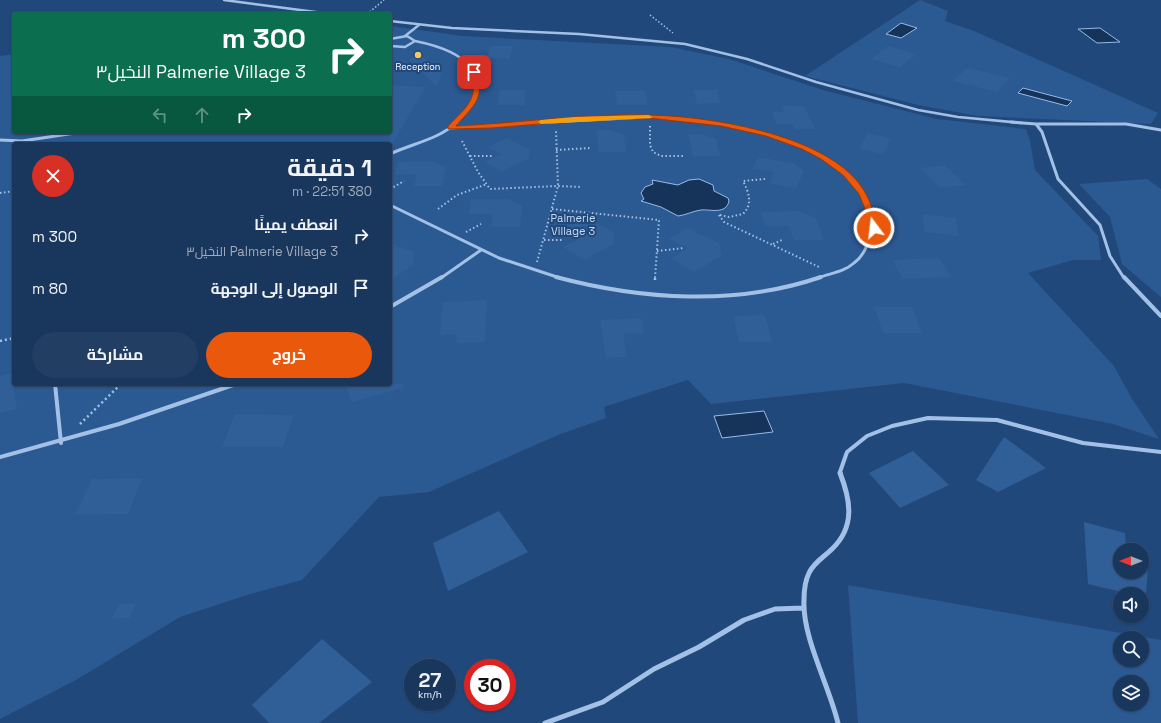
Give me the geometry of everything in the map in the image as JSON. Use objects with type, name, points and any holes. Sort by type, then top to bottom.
[{"type":"street","points":[[224,0],[252,5],[313,12]]},
{"type":"street","points":[[392,21],[494,31],[580,34],[686,44],[746,59],[816,82],[918,110],[958,117],[1036,124],[1126,124],[1161,130]]},
{"type":"street","points":[[405,36],[419,25]]},
{"type":"street","points":[[392,38],[405,36],[414,39],[415,41],[450,50],[464,59],[474,72],[478,86],[474,101],[450,128]]},
{"type":"street","points":[[392,46],[405,47],[415,41]]},
{"type":"street","points":[[392,153],[450,128],[649,116],[721,124],[768,134],[804,148],[823,158],[846,174],[862,194],[874,228],[862,258],[845,269],[800,285],[769,291],[730,295],[676,297],[621,290],[559,278],[481,250],[392,206]]},
{"type":"street","points":[[1036,124],[1042,132],[1058,179],[1100,225],[1110,256],[1127,282],[1161,316]]},
{"type":"street","points":[[0,140],[22,142],[70,134]]},
{"type":"street","points":[[392,306],[436,281],[481,250]]},
{"type":"street","points":[[55,386],[61,443]]},
{"type":"street","points":[[0,457],[61,443],[177,406],[231,386]]},
{"type":"street","points":[[838,723],[835,705],[818,663],[803,608],[805,584],[815,561],[832,549],[845,536],[850,522],[848,494],[840,472],[847,452],[867,436],[892,426],[928,418],[963,418],[997,420],[1084,442],[1161,452]]},
{"type":"street","points":[[545,723],[603,702],[654,669],[699,647],[744,620],[775,609],[803,608]]},
{"type":"path","points":[[369,12],[384,0]]},
{"type":"path","points":[[650,15],[686,44]]},
{"type":"path","points":[[649,116],[650,145],[653,152],[661,156],[685,156]]},
{"type":"path","points":[[535,270],[558,186],[555,121]]},
{"type":"path","points":[[462,141],[478,172],[490,189],[558,186],[582,187]]},
{"type":"path","points":[[556,150],[591,148]]},
{"type":"path","points":[[470,156],[493,156]]},
{"type":"path","points":[[765,179],[743,181],[749,190],[751,201],[748,210],[741,216],[731,219],[719,215],[724,222],[832,273]]},
{"type":"path","points":[[392,188],[404,181]]},
{"type":"path","points":[[438,209],[457,196],[487,184]]},
{"type":"path","points":[[0,193],[12,190]]},
{"type":"path","points":[[552,209],[659,220],[655,280]]},
{"type":"path","points":[[772,244],[784,239]]},
{"type":"path","points":[[544,240],[562,240]]},
{"type":"path","points":[[657,251],[684,248]]},
{"type":"path","points":[[0,342],[12,339]]},
{"type":"path","points":[[77,427],[118,386]]},
{"type":"green space","points":[[920,0],[948,11],[945,21],[974,31],[1158,113],[1151,124],[978,116],[918,105],[805,76]]},
{"type":"green space","name":"Palmerie Village 3","points":[[392,26],[463,36],[671,47],[729,59],[823,90],[937,119],[1026,129],[1030,141],[1035,170],[1098,236],[1101,260],[1073,260],[1028,273],[1114,366],[1132,399],[1159,439],[1113,424],[904,383],[711,404],[688,380],[604,407],[606,418],[558,435],[429,492],[379,497],[302,580],[250,594],[180,617],[76,680],[0,719],[0,56],[12,54],[12,134],[392,134]]},
{"type":"green space","points":[[1147,179],[1161,189],[1161,297],[1122,264],[1110,217],[1079,184]]},
{"type":"green space","points":[[848,585],[1113,632],[1113,667],[1149,667],[1149,638],[1161,640],[1161,723],[858,723]]},
{"type":"shaded area","points":[[901,23],[917,28],[901,38],[886,34]]},
{"type":"shaded area","points":[[1100,28],[1120,42],[1097,43],[1078,29]]},
{"type":"shaded area","points":[[1023,88],[1072,101],[1067,106],[1018,93]]},
{"type":"shaded area","points":[[699,179],[713,185],[714,191],[728,198],[729,201],[725,208],[721,210],[701,210],[678,216],[661,207],[641,201],[644,199],[641,193],[645,187],[653,184],[652,180],[678,185],[689,180]]},
{"type":"shaded area","points":[[764,411],[773,432],[722,438],[714,416]]},
{"type":"building","points":[[491,46],[513,46],[509,59],[487,58]]},
{"type":"building","points":[[888,46],[917,54],[900,67],[871,59]]},
{"type":"building","points":[[418,52],[442,74],[436,86],[409,60]]},
{"type":"building","points":[[967,68],[1010,78],[997,92],[953,81]]},
{"type":"building","points":[[392,85],[425,87],[392,145],[392,142],[390,142],[390,134],[392,134]]},
{"type":"building","points":[[500,90],[526,90],[524,105],[497,105]]},
{"type":"building","points":[[693,90],[717,90],[721,103],[697,104]]},
{"type":"building","points":[[615,91],[645,91],[647,105],[617,105]]},
{"type":"building","points":[[782,106],[804,106],[816,129],[795,129],[792,124],[777,124],[772,112],[785,112]]},
{"type":"building","points":[[597,130],[611,130],[624,135],[626,152],[599,152]]},
{"type":"building","points":[[868,133],[891,138],[883,154],[859,149]]},
{"type":"building","points":[[688,134],[702,134],[716,139],[720,156],[693,156]]},
{"type":"building","points":[[507,138],[530,150],[529,159],[502,171],[484,162],[501,154],[488,147]]},
{"type":"building","points":[[758,157],[793,163],[804,171],[796,189],[769,183],[774,172],[752,169]]},
{"type":"building","points":[[434,161],[446,168],[442,186],[414,186],[417,174],[395,175],[398,162]]},
{"type":"building","points":[[945,165],[966,185],[940,188],[920,168]]},
{"type":"building","points":[[471,199],[509,199],[522,206],[520,227],[491,227],[492,214],[469,214]]},
{"type":"building","points":[[799,211],[816,218],[824,240],[794,240],[789,226],[765,227],[761,212]]},
{"type":"building","points":[[923,214],[956,218],[958,236],[924,232]]},
{"type":"building","points":[[580,219],[592,227],[592,221],[614,232],[614,244],[584,260],[563,247],[582,237],[565,228]]},
{"type":"building","points":[[687,228],[719,243],[722,255],[695,272],[671,259],[688,248],[669,239]]},
{"type":"building","points":[[392,244],[413,252],[414,264],[392,280]]},
{"type":"building","points":[[939,258],[951,277],[903,279],[892,260]]},
{"type":"building","points":[[487,300],[485,342],[456,343],[457,334],[440,335],[443,302]]},
{"type":"building","points":[[874,307],[912,307],[922,333],[883,333]]},
{"type":"building","points":[[765,315],[772,342],[739,342],[733,316]]},
{"type":"building","points":[[641,318],[644,333],[623,334],[627,357],[606,358],[600,320]]},
{"type":"building","points":[[11,373],[17,409],[0,413],[0,376]]},
{"type":"building","points":[[392,384],[403,384],[403,388],[352,402],[346,386],[392,386]]},
{"type":"building","points":[[235,414],[294,415],[283,447],[222,447]]},
{"type":"building","points":[[1004,437],[1046,468],[998,492],[976,480]]},
{"type":"building","points":[[913,451],[949,485],[900,508],[869,473]]},
{"type":"building","points":[[143,478],[128,514],[75,515],[92,479]]},
{"type":"building","points":[[499,511],[528,552],[448,591],[433,543]]},
{"type":"building","points":[[1084,522],[1125,533],[1126,543],[1113,543],[1113,579],[1147,579],[1147,587],[1113,587],[1113,590],[1088,584]]},
{"type":"building","points":[[136,603],[130,618],[112,619],[118,604]]},
{"type":"building","points":[[322,639],[372,682],[319,723],[269,723],[252,705]]},
{"type":"slow traffic","points":[[541,122],[606,117],[649,117]]},
{"type":"place","name":"Reception","points":[[418,55]]},
{"type":"route","points":[[474,72],[478,86],[474,101],[450,128],[606,117],[649,116],[721,124],[768,134],[804,148],[823,158],[846,174],[862,194],[874,228]]}]
